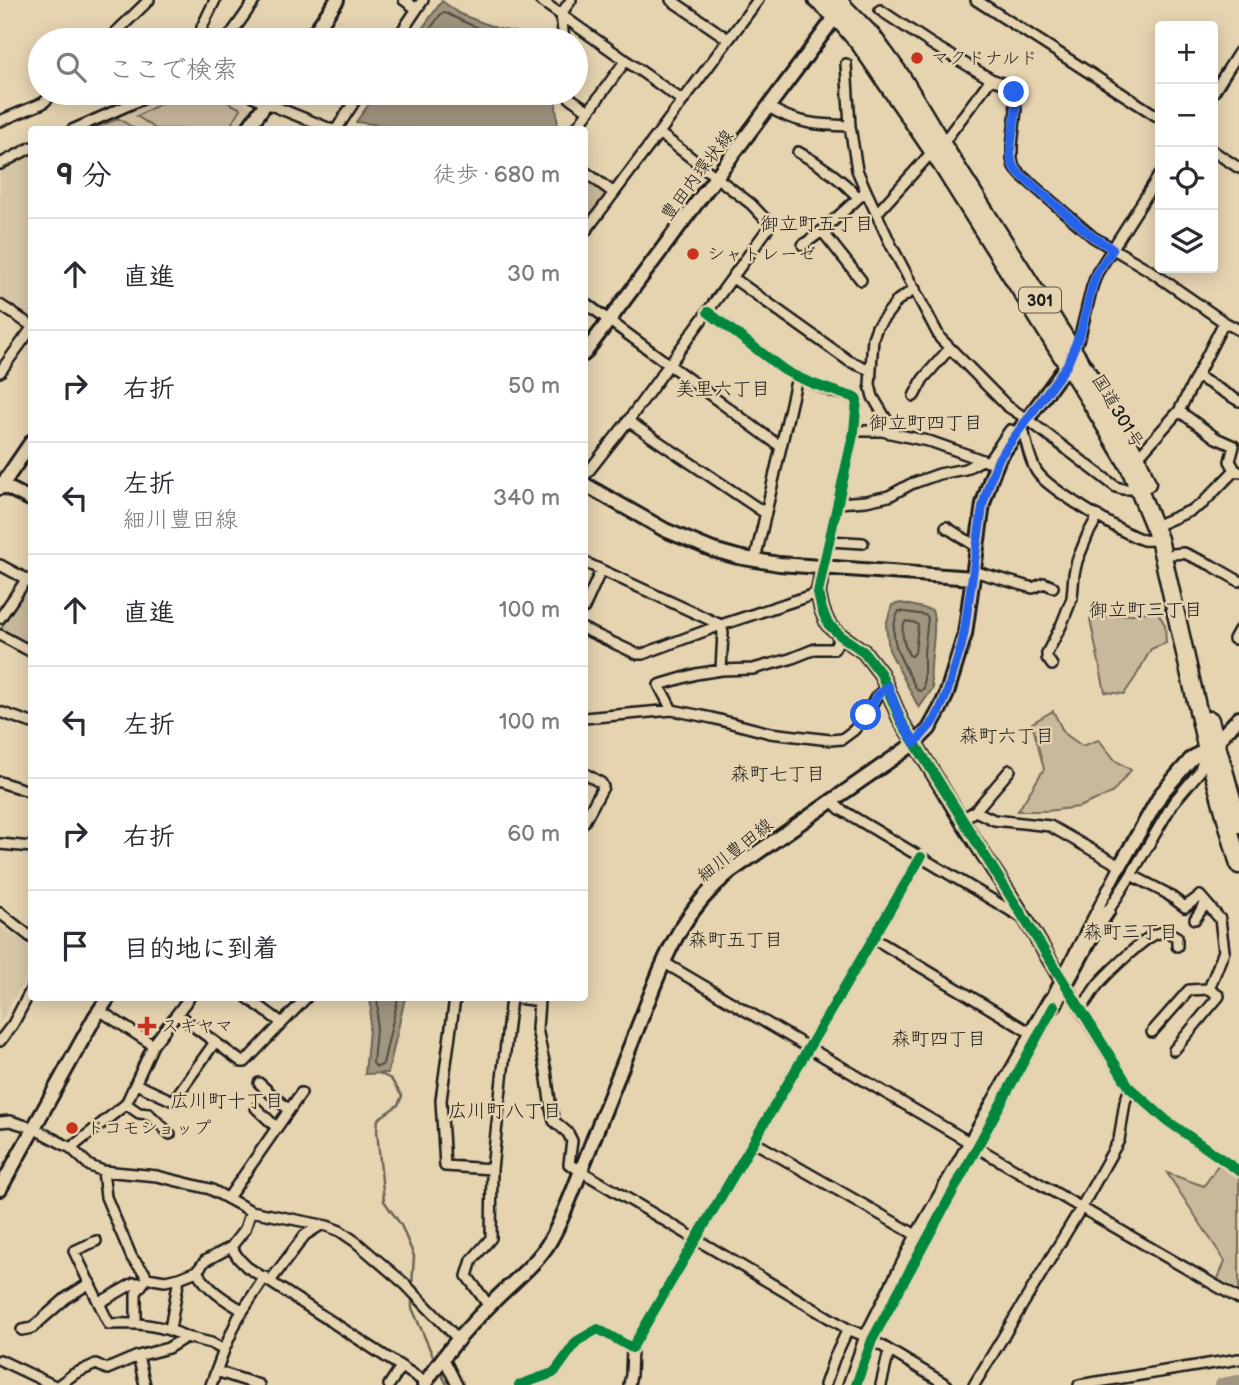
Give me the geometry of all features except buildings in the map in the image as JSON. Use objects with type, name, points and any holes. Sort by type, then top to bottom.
[{"type":"highway","name":"国道301号","points":[[817,0],[843,5],[872,36],[901,76],[937,147],[1070,359],[1089,399],[1122,455],[1159,539],[1239,865]]},
{"type":"highway","name":"国道301号","points":[[1070,359],[1107,404],[1138,458],[1162,523],[1172,554],[1211,746],[1239,824]]},
{"type":"street","points":[[120,28],[149,0]]},
{"type":"street","points":[[202,28],[215,0]]},
{"type":"street","points":[[235,28],[255,0]]},
{"type":"street","points":[[317,28],[337,0]]},
{"type":"street","points":[[404,0],[417,9]]},
{"type":"street","points":[[404,28],[423,0]]},
{"type":"street","points":[[540,0],[581,28]]},
{"type":"street","points":[[563,28],[561,14],[570,0]]},
{"type":"street","points":[[671,0],[728,39]]},
{"type":"street","points":[[588,228],[758,0]]},
{"type":"street","points":[[976,0],[1155,115]]},
{"type":"street","name":"豊田内環状線","points":[[588,350],[843,5]]},
{"type":"street","points":[[880,10],[991,79],[1008,85],[1014,92],[1017,110],[1012,146],[1014,167],[1021,175],[1093,237],[1149,270],[1239,330]]},
{"type":"street","points":[[588,33],[683,101]]},
{"type":"street","points":[[1218,85],[1239,52]]},
{"type":"street","points":[[578,126],[626,60]]},
{"type":"street","points":[[846,64],[850,126],[862,194]]},
{"type":"street","points":[[877,213],[937,147],[991,79]]},
{"type":"street","points":[[0,121],[38,105]]},
{"type":"street","points":[[81,126],[129,105]]},
{"type":"street","points":[[250,126],[264,105]]},
{"type":"street","points":[[283,105],[326,126]]},
{"type":"street","points":[[337,126],[352,105]]},
{"type":"street","points":[[580,105],[589,111]]},
{"type":"street","points":[[769,107],[814,125],[850,126]]},
{"type":"street","points":[[588,472],[768,229],[769,223],[751,204],[659,133]]},
{"type":"street","points":[[0,164],[28,149]]},
{"type":"street","points":[[798,152],[862,194],[877,213],[940,338],[1007,406],[1022,426],[1116,487],[1138,489]]},
{"type":"street","points":[[1218,154],[1239,168]]},
{"type":"street","points":[[588,174],[614,193]]},
{"type":"street","points":[[1070,359],[1081,331],[1097,272],[1155,182]]},
{"type":"street","points":[[803,245],[862,194]]},
{"type":"street","points":[[822,231],[861,280]]},
{"type":"street","points":[[733,278],[852,364],[870,369]]},
{"type":"street","points":[[895,434],[873,397],[870,385],[873,338],[877,327],[898,300],[915,289]]},
{"type":"street","points":[[0,304],[28,324]]},
{"type":"street","points":[[588,306],[670,363],[781,447]]},
{"type":"street","points":[[708,312],[784,370],[832,391],[856,398],[853,431],[818,593],[828,624],[874,663],[888,686],[901,721],[1130,1088],[1166,1120],[1239,1171]]},
{"type":"street","points":[[1138,458],[1179,411],[1224,322]]},
{"type":"street","points":[[0,372],[3,361],[28,332]]},
{"type":"street","points":[[914,396],[923,379],[950,348]]},
{"type":"street","name":"細川豊田線","points":[[424,1384],[458,1339],[548,1244],[581,1171],[663,962],[693,910],[718,882],[915,743],[935,720],[946,696],[964,634],[983,504],[991,478],[999,458],[1070,359]]},
{"type":"street","points":[[1197,376],[1239,401]]},
{"type":"street","points":[[755,560],[797,377]]},
{"type":"street","points":[[1162,523],[1202,504],[1237,471],[1230,461],[1237,442],[1216,438],[1179,411]]},
{"type":"street","points":[[628,421],[765,513]]},
{"type":"street","points":[[853,431],[882,431],[932,442],[988,462],[1010,430],[1022,426]]},
{"type":"street","points":[[1022,426],[1035,470],[1040,477],[1076,503],[1143,540],[1159,539]]},
{"type":"street","points":[[28,447],[1,485],[28,498]]},
{"type":"street","points":[[838,503],[889,496],[911,484],[965,468],[982,460]]},
{"type":"street","points":[[588,486],[665,530],[713,550],[755,560],[822,568],[973,575],[1033,588],[1044,583],[1053,587]]},
{"type":"street","points":[[1052,664],[1047,653],[1062,626],[1072,598],[1077,561],[1098,516]]},
{"type":"street","points":[[946,527],[977,547]]},
{"type":"street","points":[[829,541],[863,543]]},
{"type":"street","points":[[1172,554],[1184,552],[1239,582]]},
{"type":"street","points":[[588,564],[721,625]]},
{"type":"street","points":[[0,565],[28,580]]},
{"type":"street","points":[[588,599],[601,570]]},
{"type":"street","points":[[0,618],[28,582]]},
{"type":"street","points":[[588,631],[640,655],[818,593]]},
{"type":"street","points":[[721,625],[722,670]]},
{"type":"street","points":[[0,635],[28,650]]},
{"type":"street","points":[[672,710],[659,685],[696,674],[753,669],[815,649],[834,649],[841,636]]},
{"type":"street","points":[[588,718],[672,710],[770,733],[842,739],[854,730],[876,697],[888,686]]},
{"type":"street","points":[[0,712],[28,722]]},
{"type":"street","points":[[856,1385],[869,1338],[978,1148],[1120,866],[1161,794],[1191,759],[1211,746],[1239,718]]},
{"type":"street","points":[[1063,981],[1131,875],[1173,803],[1199,772],[1211,746]]},
{"type":"street","points":[[961,820],[975,811],[1010,770]]},
{"type":"street","points":[[588,775],[603,787],[588,815]]},
{"type":"street","points":[[0,782],[28,791]]},
{"type":"street","points":[[831,800],[840,809],[1026,920]]},
{"type":"street","points":[[975,811],[994,820],[1050,825],[1120,866]]},
{"type":"street","points":[[0,844],[28,847]]},
{"type":"street","points":[[629,1385],[632,1348],[921,857]]},
{"type":"street","points":[[1131,875],[1166,893],[1185,907],[1200,896],[1220,919],[1224,951],[1209,989]]},
{"type":"street","points":[[1195,919],[1206,903]]},
{"type":"street","points":[[0,913],[28,935]]},
{"type":"street","points":[[1080,1009],[1098,984],[1151,936],[1165,932],[1174,935],[1177,937],[1177,946]]},
{"type":"street","points":[[873,938],[1031,1033]]},
{"type":"street","points":[[663,962],[969,1142]]},
{"type":"street","points":[[1152,1032],[1189,990],[1209,989],[1219,996],[1174,1050]]},
{"type":"street","points":[[0,1041],[8,1032],[28,995]]},
{"type":"street","points":[[0,1189],[106,1001]]},
{"type":"street","points":[[71,1147],[127,1104],[153,1045],[187,1001]]},
{"type":"street","points":[[252,1001],[282,1023]]},
{"type":"street","points":[[177,1014],[244,1062],[303,1001]]},
{"type":"street","points":[[456,1001],[441,1100],[445,1166],[492,1170]]},
{"type":"street","points":[[489,1306],[467,1276],[472,1259],[491,1238],[492,1170],[511,1001]]},
{"type":"street","points":[[540,1001],[537,1029],[547,1071],[551,1109],[554,1121],[568,1133],[572,1141],[569,1164],[947,1385]]},
{"type":"street","points":[[848,1385],[916,1235],[1031,1033],[1052,1003]]},
{"type":"street","points":[[99,1010],[153,1045]]},
{"type":"street","points":[[136,1084],[173,1101],[215,1042]]},
{"type":"street","points":[[259,1083],[289,1110]]},
{"type":"street","points":[[974,1385],[1119,1140],[1130,1088]]},
{"type":"street","points":[[228,1198],[301,1093]]},
{"type":"street","points":[[127,1104],[139,1113],[149,1114],[170,1134]]},
{"type":"street","points":[[256,1108],[276,1127]]},
{"type":"street","points":[[0,1122],[9,1121],[33,1128],[71,1147],[90,1166],[103,1171],[157,1176],[209,1189],[251,1212],[340,1231],[407,1286],[458,1339]]},
{"type":"street","points":[[754,1142],[916,1235]]},
{"type":"street","points":[[978,1148],[1239,1298]]},
{"type":"street","points":[[103,1171],[106,1197],[132,1258],[144,1272],[145,1281],[136,1293],[136,1324]]},
{"type":"street","points":[[99,1303],[134,1283],[164,1281],[197,1271],[205,1261],[231,1247],[245,1229],[251,1212]]},
{"type":"street","points":[[211,1385],[242,1310],[305,1235],[321,1225]]},
{"type":"street","points":[[96,1241],[74,1251],[109,1324],[136,1324],[170,1329],[186,1337],[211,1343],[224,1350],[223,1352]]},
{"type":"street","points":[[231,1247],[247,1267],[424,1384]]},
{"type":"street","points":[[197,1271],[202,1281],[242,1310]]},
{"type":"street","points":[[170,1329],[179,1278]]},
{"type":"street","points":[[22,1330],[32,1328],[66,1298],[90,1283]]},
{"type":"street","points":[[519,1385],[541,1381],[553,1373],[577,1341],[598,1329],[632,1348]]},
{"type":"street","points":[[825,1385],[848,1329]]},
{"type":"street","points":[[59,1385],[74,1374],[96,1364],[107,1369],[138,1356],[168,1348],[186,1337]]},
{"type":"street","points":[[881,1385],[889,1351]]},
{"type":"street","points":[[138,1356],[145,1385]]},
{"type":"street","points":[[443,1357],[457,1385]]},
{"type":"street","points":[[1079,1385],[1239,1359]]},
{"type":"street","points":[[0,1360],[53,1385]]},
{"type":"street","points":[[389,1385],[401,1367]]},
{"type":"street","points":[[216,1371],[259,1385]]},
{"type":"shaded area","points":[[137,105],[246,105],[252,108],[239,126],[88,126]]},
{"type":"shaded area","points":[[158,105],[233,105],[241,109],[230,126],[152,126],[137,116]]},
{"type":"shaded area","points":[[118,119],[130,126],[100,126]]},
{"type":"shaded area","points":[[28,152],[28,318],[0,298],[0,167]]},
{"type":"shaded area","points":[[588,179],[608,194],[588,221]]},
{"type":"shaded area","points":[[27,586],[28,586],[28,644],[0,630]]},
{"type":"shaded area","points":[[1157,611],[1165,625],[1166,643],[1151,649],[1124,694],[1105,692],[1090,619]]},
{"type":"shaded area","points":[[1053,711],[1064,733],[1082,746],[1099,740],[1115,760],[1131,770],[1112,793],[1079,807],[1018,811],[1044,769],[1032,723]]},
{"type":"shaded area","points":[[0,925],[28,945],[28,973],[0,1023]]},
{"type":"shaded area","points":[[1220,1162],[1239,1177],[1239,1292],[1217,1281],[1225,1261],[1167,1173],[1204,1186]]},
{"type":"water","points":[[442,1],[460,14],[496,28],[423,28]]},
{"type":"water","points":[[368,105],[556,105],[558,126],[386,126],[356,122]]},
{"type":"water","points":[[901,603],[932,610],[933,615],[930,677],[933,688],[919,708],[889,650],[886,625],[892,605]]},
{"type":"water","points":[[370,1001],[404,1001],[388,1073],[365,1074]]},
{"type":"waterway","points":[[381,1074],[391,1079],[402,1096],[398,1105],[378,1119],[377,1131],[384,1201],[401,1225],[414,1256],[412,1286]]},
{"type":"waterway","points":[[412,1296],[412,1308],[435,1361]]},
{"type":"waterway","points":[[440,1371],[447,1385]]},
{"type":"waterway","points":[[1222,1385],[1239,1382]]},
{"type":"cycle path","points":[[708,312],[784,370],[856,398],[854,431],[818,593],[828,624],[864,652],[881,674],[901,721],[1130,1088],[1166,1120],[1239,1171]]},
{"type":"cycle path","points":[[519,1385],[553,1373],[577,1341],[598,1329],[632,1348],[921,857]]},
{"type":"cycle path","points":[[856,1385],[872,1340],[1054,1006]]},
{"type":"place","name":"マクドナルド","points":[[917,58]]},
{"type":"place","name":"シャトレーゼ","points":[[693,254]]},
{"type":"place","name":"スギヤマ","points":[[147,1026]]},
{"type":"place","name":"ドコモショップ","points":[[72,1128]]},
{"type":"district","name":"御立町五丁目","points":[[817,223]]},
{"type":"district","name":"美里六丁目","points":[[723,388]]},
{"type":"district","name":"御立町四丁目","points":[[926,422]]},
{"type":"district","name":"御立町三丁目","points":[[1146,609]]},
{"type":"district","name":"森町六丁目","points":[[1007,735]]},
{"type":"district","name":"森町七丁目","points":[[778,773]]},
{"type":"district","name":"森町三丁目","points":[[1131,931]]},
{"type":"district","name":"森町五丁目","points":[[736,939]]},
{"type":"district","name":"森町四丁目","points":[[939,1038]]},
{"type":"district","name":"広川町十丁目","points":[[227,1100]]},
{"type":"district","name":"広川町八丁目","points":[[505,1110]]},
{"type":"route","points":[[866,715],[876,697],[888,686],[901,721],[915,743],[935,720],[946,696],[964,634],[983,504],[991,478],[999,458],[1067,365],[1081,331],[1097,272],[1113,249],[1093,237],[1014,167],[1012,146],[1017,110],[1014,92]]}]
